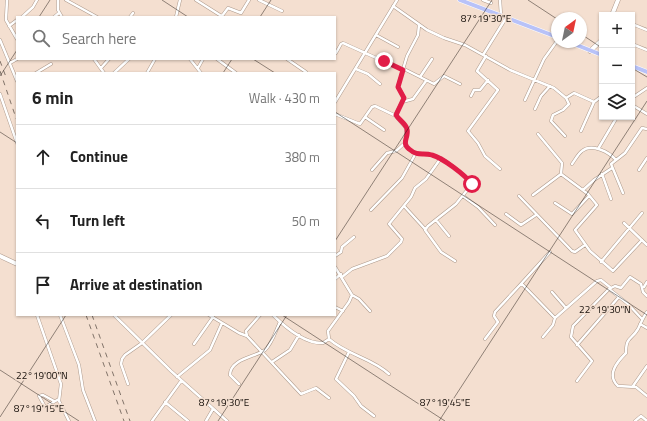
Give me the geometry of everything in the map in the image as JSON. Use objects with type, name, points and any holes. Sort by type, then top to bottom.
[{"type":"main road","points":[[460,0],[551,35]]},
{"type":"main road","points":[[583,48],[599,54]]},
{"type":"main road","points":[[635,67],[647,72]]},
{"type":"street","points":[[6,0],[6,18],[16,37]]},
{"type":"street","points":[[23,16],[33,7],[37,0]]},
{"type":"street","points":[[58,0],[59,13],[61,16]]},
{"type":"street","points":[[66,0],[94,16]]},
{"type":"street","points":[[176,16],[180,0]]},
{"type":"street","points":[[196,0],[221,16]]},
{"type":"street","points":[[224,16],[228,8],[241,13],[249,0]]},
{"type":"street","points":[[259,0],[282,11]]},
{"type":"street","points":[[336,100],[397,0]]},
{"type":"street","points":[[483,0],[491,3]]},
{"type":"street","points":[[500,0],[501,15]]},
{"type":"street","points":[[613,12],[618,0]]},
{"type":"street","points":[[393,6],[419,25],[444,38],[465,45],[510,70],[550,86],[566,98],[568,104],[563,110],[553,115],[551,121],[565,136]]},
{"type":"street","points":[[55,16],[59,13]]},
{"type":"street","points":[[500,169],[485,156],[478,142],[468,131],[498,90],[477,71],[507,17]]},
{"type":"street","points":[[9,26],[16,21]]},
{"type":"street","points":[[396,116],[403,96],[398,86],[403,69],[418,35],[419,25]]},
{"type":"street","points":[[635,25],[647,30]]},
{"type":"street","points":[[376,35],[398,47]]},
{"type":"street","points":[[0,40],[16,78]]},
{"type":"street","points":[[336,53],[342,43],[403,69],[426,81],[436,84],[444,76],[460,84]]},
{"type":"street","points":[[590,51],[599,43]]},
{"type":"street","points":[[635,45],[647,50]]},
{"type":"street","points":[[525,100],[544,59],[552,48]]},
{"type":"street","points":[[420,77],[432,59]]},
{"type":"street","points":[[10,63],[16,60]]},
{"type":"street","points":[[95,60],[103,72]]},
{"type":"street","points":[[100,68],[109,60]]},
{"type":"street","points":[[115,72],[128,60]]},
{"type":"street","points":[[148,72],[154,60]]},
{"type":"street","points":[[191,60],[199,68],[201,72]]},
{"type":"street","points":[[197,72],[203,60]]},
{"type":"street","points":[[217,60],[235,72]]},
{"type":"street","points":[[288,60],[306,72]]},
{"type":"street","points":[[38,72],[51,64]]},
{"type":"street","points":[[356,69],[368,74],[380,84]]},
{"type":"street","points":[[470,96],[474,90],[480,90],[488,80]]},
{"type":"street","points":[[402,102],[413,99],[426,81]]},
{"type":"street","points":[[535,109],[542,94],[550,86]]},
{"type":"street","points":[[635,96],[647,88]]},
{"type":"street","points":[[566,98],[574,93],[594,102]]},
{"type":"street","points":[[0,94],[16,140]]},
{"type":"street","points":[[580,132],[594,102],[599,98]]},
{"type":"street","points":[[336,114],[358,124],[372,107],[375,106],[396,116],[407,129],[405,143],[409,150],[421,155],[431,154],[442,158],[471,182],[471,185],[453,207],[425,230]]},
{"type":"street","points":[[635,107],[647,114]]},
{"type":"street","points":[[365,117],[384,130]]},
{"type":"street","points":[[598,149],[615,120]]},
{"type":"street","points":[[623,193],[611,164],[627,150],[642,128],[647,129]]},
{"type":"street","points":[[538,134],[562,163],[562,174]]},
{"type":"street","points":[[372,170],[388,154],[396,151],[405,143]]},
{"type":"street","points":[[572,164],[582,151],[598,149],[609,154],[616,160]]},
{"type":"street","points":[[371,210],[402,178],[416,153]]},
{"type":"street","points":[[336,278],[352,268],[382,259],[402,240],[389,224],[411,197],[415,188],[426,179],[442,158]]},
{"type":"street","points":[[639,170],[647,158]]},
{"type":"street","points":[[583,190],[602,174],[612,168]]},
{"type":"street","points":[[562,174],[583,190],[597,206],[575,230],[585,245],[601,262],[613,271],[642,240]]},
{"type":"street","points":[[533,195],[562,174]]},
{"type":"street","points":[[602,174],[610,199]]},
{"type":"street","points":[[463,196],[478,207],[495,225]]},
{"type":"street","points":[[519,196],[572,251],[575,252],[585,245]]},
{"type":"street","points":[[555,203],[572,214],[589,196]]},
{"type":"street","points":[[404,206],[425,230],[441,252],[455,261]]},
{"type":"street","points":[[601,262],[642,213]]},
{"type":"street","points":[[506,214],[521,225],[536,214]]},
{"type":"street","points":[[436,220],[450,236]]},
{"type":"street","points":[[624,223],[647,245]]},
{"type":"street","points":[[336,255],[341,252],[342,247],[354,237]]},
{"type":"street","points":[[485,339],[498,322],[494,316],[496,312],[550,252]]},
{"type":"street","points":[[0,256],[16,264]]},
{"type":"street","points":[[336,268],[342,275],[352,295],[360,300],[370,311]]},
{"type":"street","points":[[577,381],[592,361],[571,337],[571,328],[610,289],[615,286],[621,288],[632,277],[643,287],[647,296]]},
{"type":"street","points":[[543,337],[552,327],[555,318],[599,280],[618,298],[628,304],[642,319]]},
{"type":"street","points":[[643,287],[647,282]]},
{"type":"street","points":[[520,285],[523,285],[555,318]]},
{"type":"street","points":[[552,292],[566,308]]},
{"type":"street","points":[[352,295],[343,311],[328,331],[329,339],[349,352],[376,364],[389,374]]},
{"type":"street","points":[[577,345],[618,298]]},
{"type":"street","points":[[336,308],[343,311]]},
{"type":"street","points":[[647,312],[628,340],[625,346],[626,353],[616,364],[612,374],[614,382],[618,386],[633,386],[647,396]]},
{"type":"street","points":[[36,316],[61,384],[58,399],[69,421]]},
{"type":"street","points":[[60,316],[79,365],[84,390],[95,421]]},
{"type":"street","points":[[115,316],[181,381],[227,421]]},
{"type":"street","points":[[128,384],[121,361],[125,354],[142,343],[170,316]]},
{"type":"street","points":[[247,336],[246,331],[259,316]]},
{"type":"street","points":[[274,316],[299,336],[310,341],[320,343],[329,339]]},
{"type":"street","points":[[194,344],[213,317],[247,336],[301,394],[316,388],[329,398]]},
{"type":"street","points":[[240,384],[230,375],[230,371],[238,362],[262,352],[267,348],[280,322]]},
{"type":"street","points":[[177,377],[210,350],[222,323]]},
{"type":"street","points":[[640,324],[647,328]]},
{"type":"street","points":[[272,362],[290,350],[299,336]]},
{"type":"street","points":[[349,352],[336,378],[354,396],[361,406],[374,416]]},
{"type":"street","points":[[633,386],[647,366]]},
{"type":"street","points":[[152,421],[164,402],[181,381]]},
{"type":"street","points":[[54,401],[43,395],[39,396],[45,407],[58,399]]},
{"type":"street","points":[[164,402],[188,421]]},
{"type":"street","points":[[206,421],[213,409]]},
{"type":"street","points":[[635,421],[641,416],[647,421]]},
{"type":"railway","points":[[0,61],[6,77]]},
{"type":"railway","points":[[0,71],[16,118]]},
{"type":"railway","points":[[86,316],[124,421]]},
{"type":"railway","points":[[92,316],[130,421]]},
{"type":"route","points":[[384,61],[403,70],[398,87],[404,98],[396,115],[406,127],[407,132],[405,143],[407,148],[412,152],[421,155],[431,154],[442,158],[472,184]]}]
